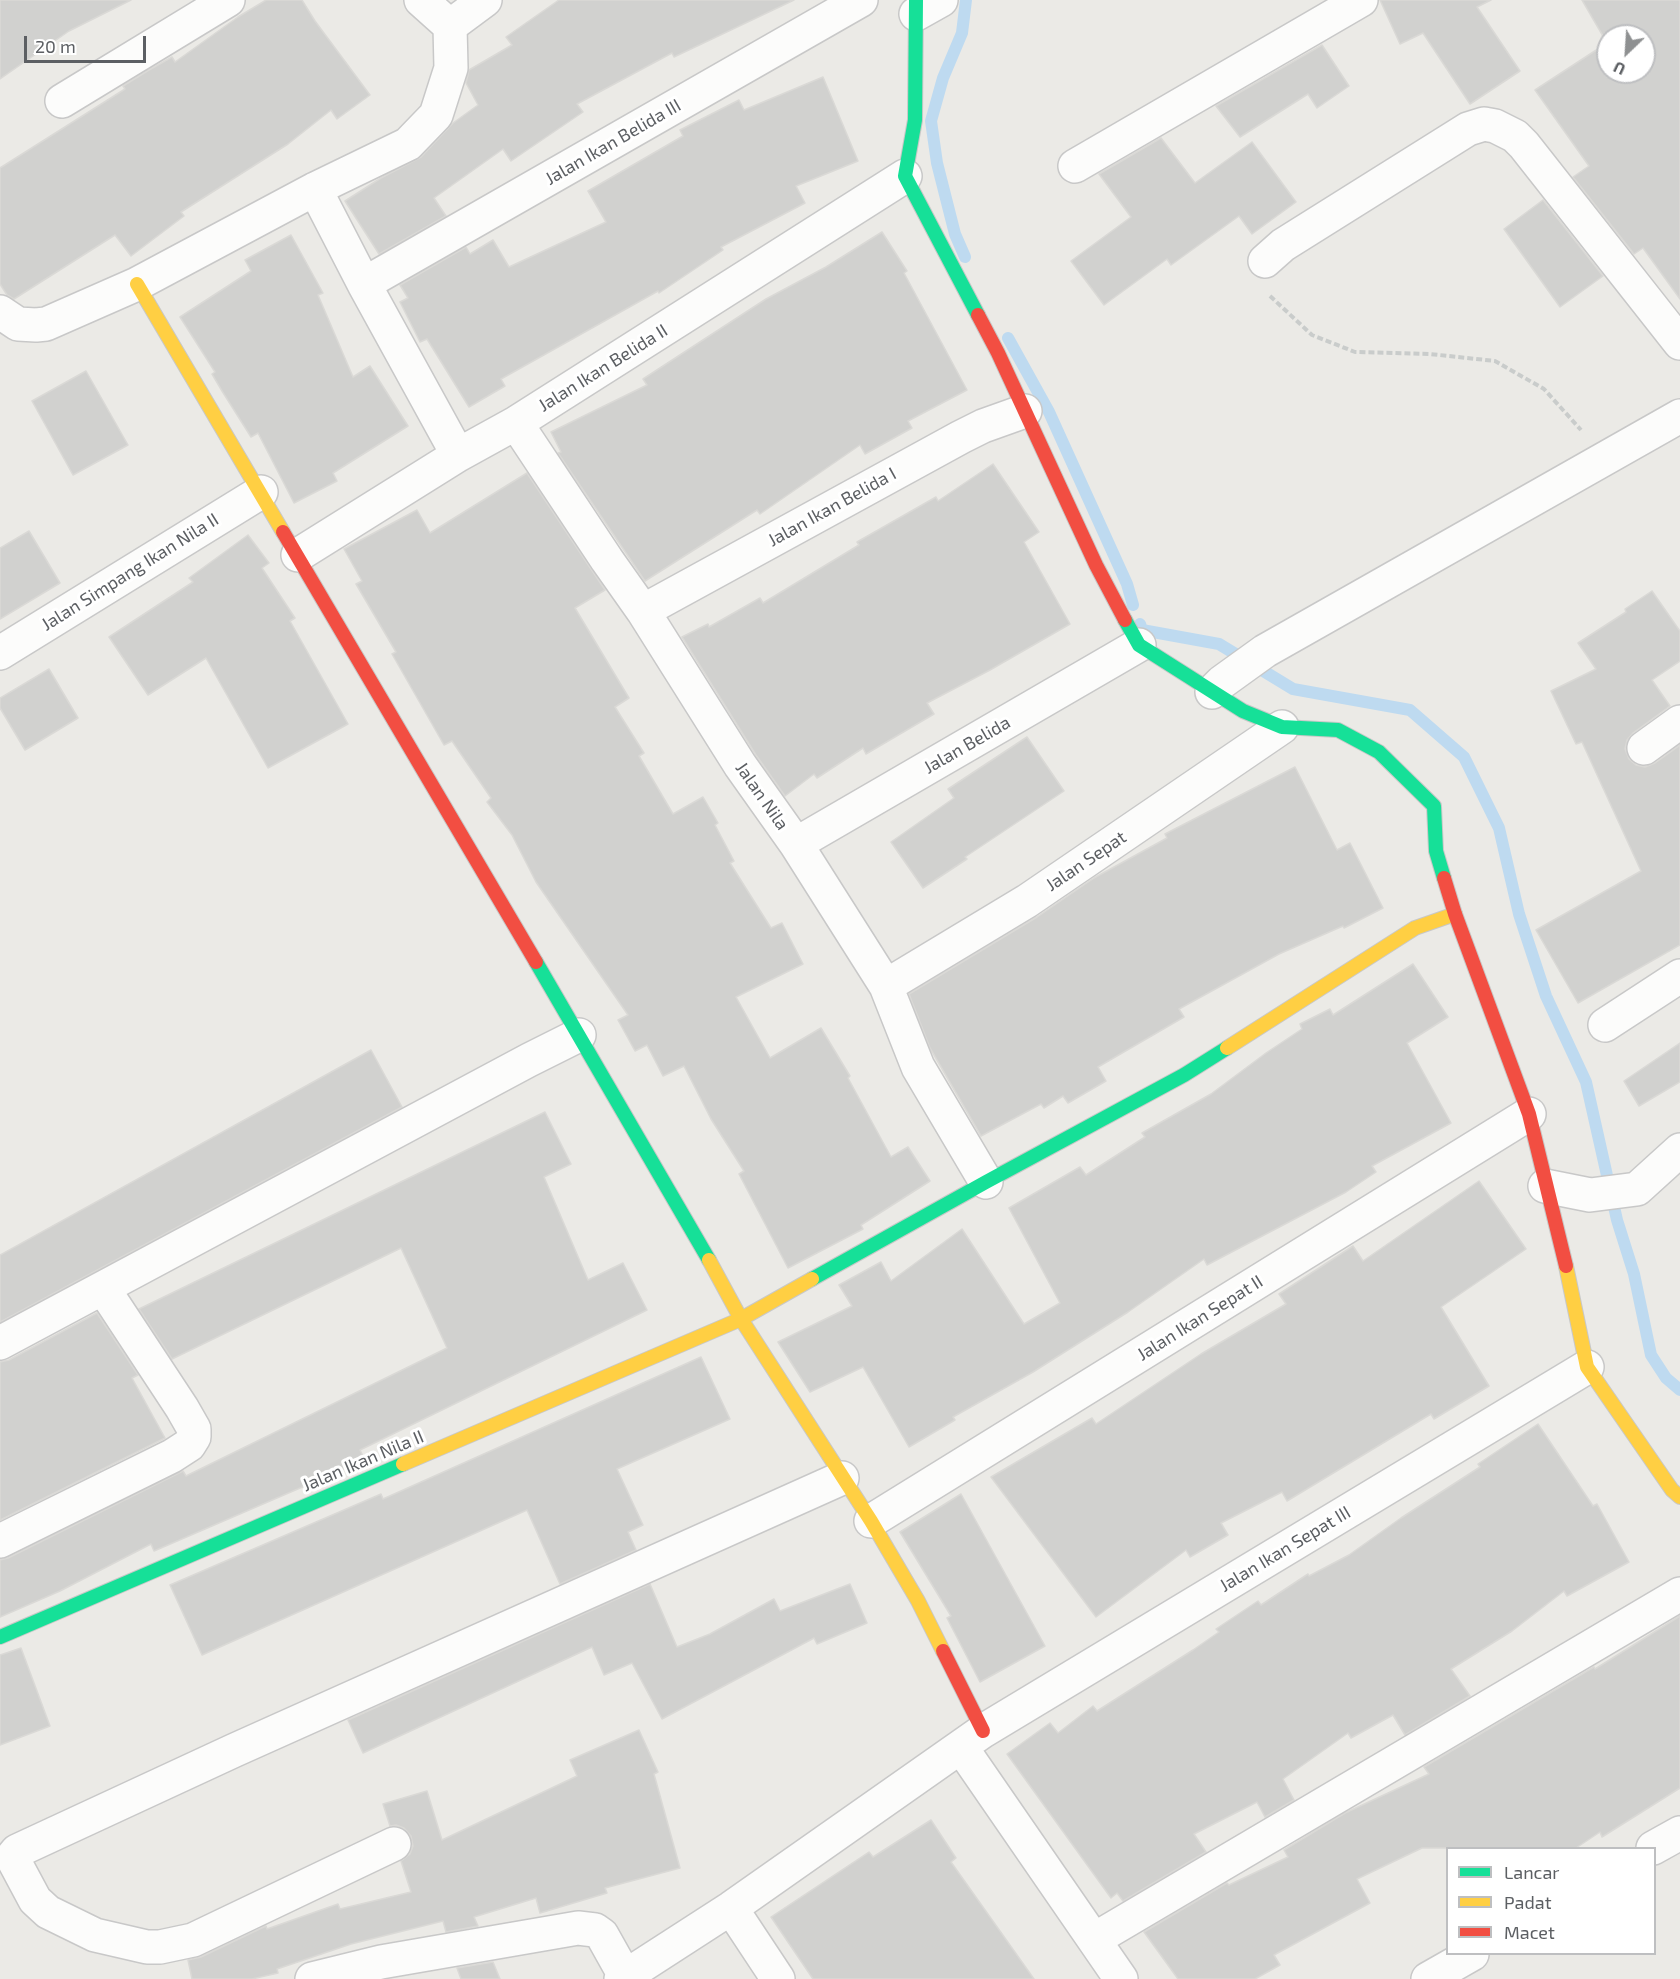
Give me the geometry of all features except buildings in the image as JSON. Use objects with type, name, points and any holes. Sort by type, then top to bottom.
[{"type":"street","points":[[62,101],[228,0]]},
{"type":"street","points":[[0,312],[18,324],[46,324],[137,284],[315,189],[408,144],[436,115],[451,68],[450,26],[421,0]]},
{"type":"street","points":[[450,26],[485,0]]},
{"type":"street","name":"Jalan Ikan Belida III","points":[[364,285],[861,0]]},
{"type":"street","points":[[1076,166],[1361,0]]},
{"type":"street","points":[[927,4],[915,120],[905,176],[968,295],[1025,411],[1096,565],[1139,645],[1217,687],[1243,711],[1282,727],[1338,730],[1379,752],[1434,806],[1436,851],[1455,914],[1529,1114],[1572,1293],[1587,1367],[1672,1490],[1680,1497]]},
{"type":"street","points":[[1265,261],[1283,245],[1468,129],[1484,124],[1496,126],[1515,136],[1524,144],[1680,343]]},
{"type":"street","name":"Jalan Ikan Belida II","points":[[298,555],[458,455],[516,423],[905,176]]},
{"type":"street","points":[[315,189],[364,285],[458,455]]},
{"type":"street","points":[[137,284],[579,1035],[741,1319],[872,1521],[918,1601],[972,1739],[1121,1979]]},
{"type":"street","name":"Jalan Ikan Belida I","points":[[643,611],[961,437],[983,426],[1025,411]]},
{"type":"street","points":[[1217,687],[1265,651],[1680,416]]},
{"type":"street","name":"Jalan Nila","points":[[516,423],[643,611],[740,765],[796,844],[886,986],[918,1067],[986,1182]]},
{"type":"street","name":"Jalan Simpang Ikan Nila II","points":[[0,653],[261,492]]},
{"type":"street","name":"Jalan Belida","points":[[796,844],[1139,645]]},
{"type":"street","points":[[1644,748],[1680,722]]},
{"type":"street","name":"Jalan Sepat","points":[[886,986],[1027,902],[1282,727]]},
{"type":"street","name":"Jalan Ikan Nila II","points":[[0,1637],[741,1319],[986,1182],[1184,1075],[1415,928],[1455,914]]},
{"type":"street","points":[[1605,1025],[1680,976]]},
{"type":"street","points":[[0,1343],[579,1035]]},
{"type":"street","name":"Jalan Ikan Sepat II","points":[[872,1521],[1529,1114]]},
{"type":"street","points":[[1545,1186],[1590,1195],[1637,1189],[1680,1150]]},
{"type":"street","points":[[0,1542],[172,1456],[189,1445],[194,1437],[194,1429],[182,1408],[103,1288]]},
{"type":"street","name":"Jalan Ikan Sepat III","points":[[623,1977],[731,1908],[972,1739],[1587,1367]]},
{"type":"street","points":[[394,1844],[193,1940],[159,1947],[147,1947],[95,1935],[48,1912],[34,1900],[12,1857],[17,1851],[235,1750],[842,1478]]},
{"type":"street","points":[[1095,1940],[1680,1594]]},
{"type":"street","points":[[1655,1847],[1680,1833]]},
{"type":"street","points":[[731,1908],[778,1979]]},
{"type":"street","points":[[312,1979],[381,1962],[578,1928],[591,1929],[602,1935],[623,1977]]},
{"type":"street","points":[[1428,1979],[1469,1955]]},
{"type":"path","points":[[1265,261],[1259,276],[1271,297],[1311,335],[1355,352],[1430,354],[1495,361],[1544,389],[1606,457]]},
{"type":"waterway","points":[[965,257],[955,234],[937,163],[931,121],[943,78],[962,33],[966,0]]},
{"type":"waterway","points":[[1008,338],[1049,412],[1127,584],[1133,605]]},
{"type":"waterway","points":[[1140,624],[1142,630],[1219,644],[1293,689],[1410,710],[1464,757],[1499,828],[1519,914],[1546,996],[1586,1082],[1617,1220],[1634,1274],[1651,1355],[1666,1378],[1680,1390]]},
{"type":"traffic: fast","points":[[916,0],[915,120],[905,176],[978,315]]},
{"type":"traffic: fast","points":[[1125,620],[1139,645],[1243,711],[1282,727],[1338,730],[1379,752],[1434,806],[1436,851],[1444,878]]},
{"type":"traffic: fast","points":[[536,962],[709,1260]]},
{"type":"traffic: fast","points":[[812,1279],[1184,1075],[1227,1048]]},
{"type":"traffic: fast","points":[[0,1637],[403,1464]]},
{"type":"traffic: slow","points":[[137,284],[283,532]]},
{"type":"traffic: slow","points":[[1227,1048],[1415,928],[1455,914]]},
{"type":"traffic: slow","points":[[709,1260],[741,1319],[871,1521],[918,1601],[943,1651]]},
{"type":"traffic: slow","points":[[1566,1266],[1587,1367],[1672,1490],[1680,1497]]},
{"type":"traffic: slow","points":[[403,1464],[741,1319],[812,1279]]},
{"type":"traffic: jam","points":[[978,315],[998,353],[1096,565],[1125,620]]},
{"type":"traffic: jam","points":[[283,532],[536,962]]},
{"type":"traffic: jam","points":[[1444,878],[1455,914],[1529,1114],[1566,1266]]},
{"type":"traffic: jam","points":[[943,1651],[983,1731]]}]
